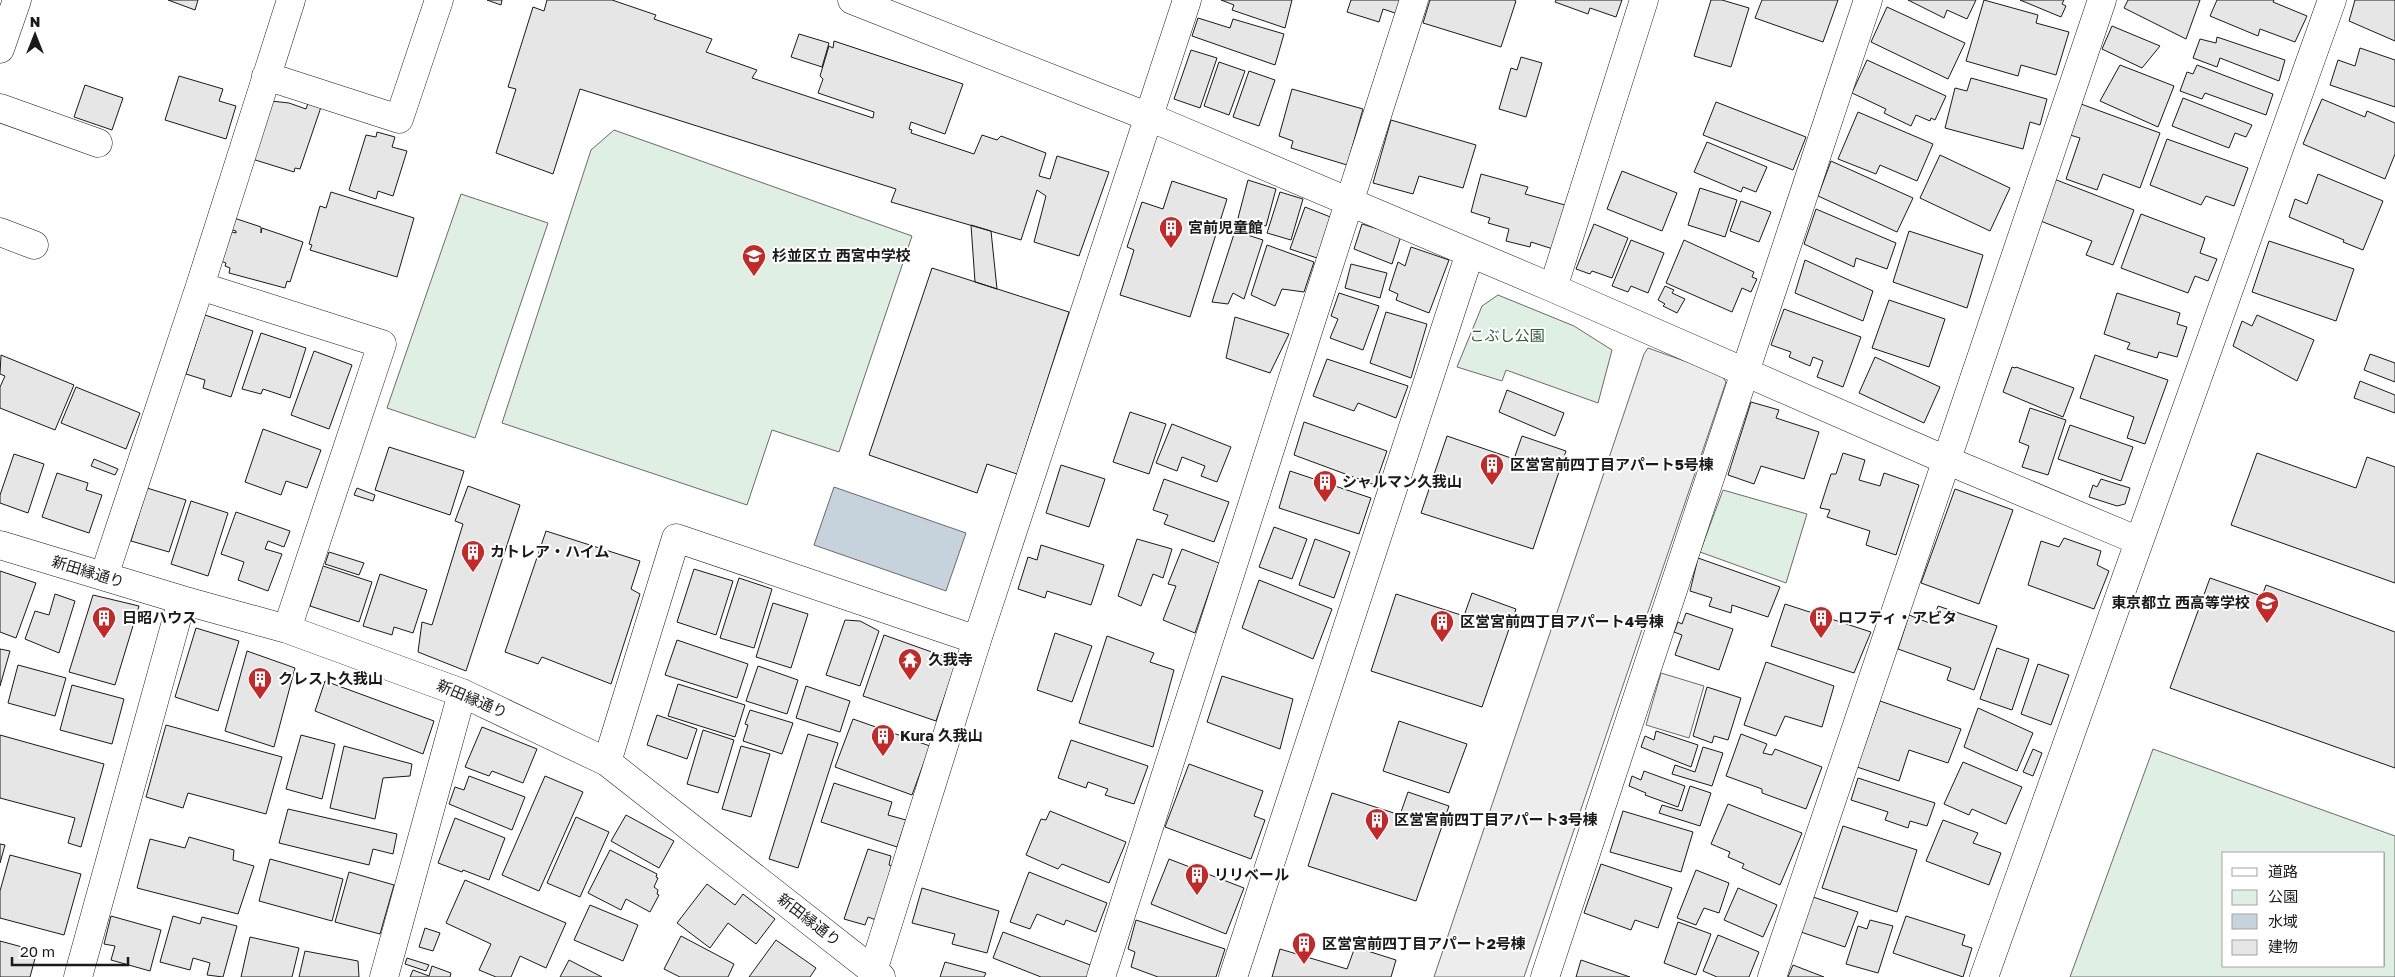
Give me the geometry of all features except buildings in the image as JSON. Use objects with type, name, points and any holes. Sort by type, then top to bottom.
[{"type":"street","points":[[0,49],[17,0]]},
{"type":"street","points":[[104,576],[200,286],[291,0]]},
{"type":"street","points":[[266,76],[400,119],[439,0]]},
{"type":"street","points":[[852,0],[1149,117],[1553,288],[1946,460],[2138,541]]},
{"type":"street","points":[[877,974],[977,640],[1187,0]]},
{"type":"street","points":[[1101,977],[1414,0]]},
{"type":"street","points":[[1553,288],[1644,0]]},
{"type":"street","points":[[1545,977],[1868,0]]},
{"type":"street","points":[[1772,977],[2102,0]]},
{"type":"street","points":[[1984,977],[2332,0]]},
{"type":"street","points":[[0,108],[98,143]]},
{"type":"street","points":[[0,232],[34,246]]},
{"type":"street","points":[[1233,977],[1470,253]]},
{"type":"street","points":[[200,286],[382,344],[288,630]]},
{"type":"street","points":[[607,762],[676,538],[977,640]]},
{"type":"street","name":"新田縁通り","points":[[0,545],[288,630],[462,693],[607,762],[877,974]]},
{"type":"street","points":[[78,977],[182,600]]},
{"type":"street","points":[[384,977],[462,693]]},
{"type":"green space","points":[[614,130],[912,236],[839,452],[772,430],[747,505],[502,423],[591,150]]},
{"type":"green space","points":[[461,194],[548,223],[475,438],[387,408]]},
{"type":"green space","name":"こぶし公園","points":[[1498,295],[1574,326],[1612,350],[1598,403],[1506,370],[1502,381],[1457,367],[1482,306]]},
{"type":"green space","points":[[1723,490],[1807,514],[1786,583],[1700,552]]},
{"type":"green space","points":[[2153,749],[2395,836],[2395,977],[2070,977]]},
{"type":"shaded area","points":[[1648,348],[1721,374],[1726,382],[1524,977],[1434,977],[1644,354]]},
{"type":"shaded area","points":[[1661,673],[1704,686],[1689,738],[1646,725]]},
{"type":"water","points":[[834,487],[966,533],[946,591],[814,545]]},
{"type":"place","name":"宮前児童館","points":[[1171,249]]},
{"type":"place","name":"杉並区立 西宮中学校","points":[[754,277]]},
{"type":"place","name":"区営宮前四丁目アパート5号棟","points":[[1492,486]]},
{"type":"place","name":"シャルマン久我山","points":[[1325,503]]},
{"type":"place","name":"カトレア・ハイム","points":[[473,573]]},
{"type":"place","name":"東京都立 西高等学校","points":[[2267,624]]},
{"type":"place","name":"日昭ハウス","points":[[104,639]]},
{"type":"place","name":"ロフティ・アビタ","points":[[1821,639]]},
{"type":"place","name":"区営宮前四丁目アパート4号棟","points":[[1442,643]]},
{"type":"place","name":"久我寺","points":[[910,681]]},
{"type":"place","name":"クレスト久我山","points":[[260,700]]},
{"type":"place","name":"Kura 久我山","points":[[883,757]]},
{"type":"place","name":"区営宮前四丁目アパート3号棟","points":[[1377,841]]},
{"type":"place","name":"リリベール","points":[[1197,896]]},
{"type":"place","name":"区営宮前四丁目アパート2号棟","points":[[1304,965]]}]
